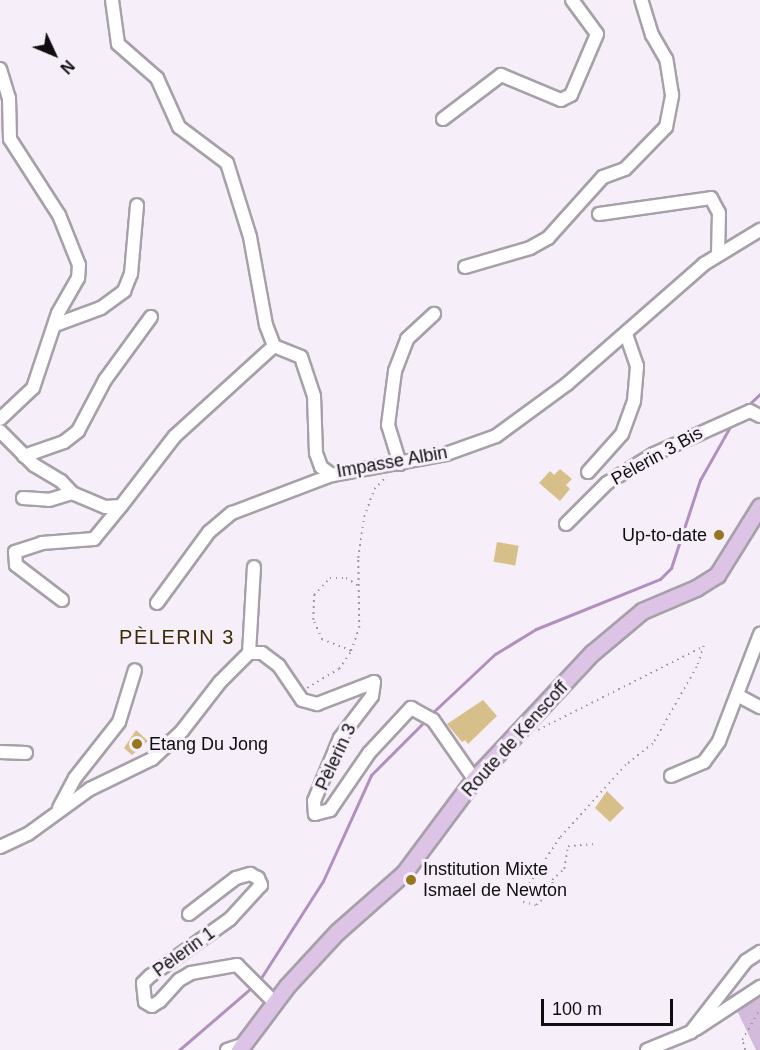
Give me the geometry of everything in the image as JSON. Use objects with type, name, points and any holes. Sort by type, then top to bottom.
[{"type":"main road","name":"Route de Kenscoff","points":[[236,1048],[337,932],[404,873],[436,835],[474,779],[616,630],[652,605],[696,588],[717,575],[760,506]]},
{"type":"street","points":[[62,600],[16,566],[15,552],[42,543],[94,539],[175,436],[274,346],[266,325],[250,237],[227,163],[179,126],[157,78],[118,44],[112,0]]},
{"type":"street","points":[[443,119],[501,75],[561,100],[570,95],[597,34],[572,0]]},
{"type":"street","points":[[465,267],[519,252],[548,238],[603,177],[625,169],[666,127],[672,95],[666,58],[652,35],[641,0]]},
{"type":"street","points":[[0,69],[9,98],[10,140],[59,215],[79,266],[78,278],[55,325],[33,388],[0,419]]},
{"type":"street","points":[[599,214],[711,198],[719,213],[718,255]]},
{"type":"street","points":[[55,325],[101,308],[124,291],[131,274],[132,226],[137,205]]},
{"type":"street","name":"Impasse Albin","points":[[274,346],[301,357],[314,396],[316,453],[321,467],[332,475],[446,454],[496,436],[567,384],[718,255],[760,230]]},
{"type":"street","points":[[400,464],[388,425],[395,371],[407,339],[434,314]]},
{"type":"street","points":[[24,456],[64,442],[78,431],[105,380],[151,316]]},
{"type":"street","points":[[588,472],[622,434],[634,401],[637,366],[626,334]]},
{"type":"street","name":"Pèlerin 3 Bis","points":[[566,524],[608,483],[654,454],[750,411],[760,416]]},
{"type":"street","points":[[0,431],[24,456],[72,493],[105,507],[121,506]]},
{"type":"street","points":[[157,603],[209,532],[232,513],[332,475]]},
{"type":"street","points":[[23,498],[49,500],[72,493]]},
{"type":"street","points":[[0,847],[28,834],[59,810],[152,759],[182,731],[219,682],[249,653],[254,567]]},
{"type":"street","points":[[671,776],[704,762],[719,741],[760,634]]},
{"type":"street","name":"Pèlerin 3","points":[[249,653],[262,653],[279,666],[288,684],[302,700],[317,704],[374,682],[372,696],[340,738],[314,801],[315,814],[330,810],[397,719],[411,708],[429,716],[474,779]]},
{"type":"street","points":[[59,810],[75,778],[119,722],[135,670]]},
{"type":"street","points":[[737,695],[760,707]]},
{"type":"street","points":[[0,753],[26,753]]},
{"type":"street","name":"Pèlerin 1","points":[[189,914],[236,878],[250,874],[258,878],[261,885],[230,919],[143,983],[145,1002],[152,1006],[160,1001],[179,980],[191,973],[237,965],[274,1002]]},
{"type":"street","points":[[691,1032],[746,961],[760,952]]},
{"type":"street","points":[[647,1050],[691,1032],[760,987]]},
{"type":"path","points":[[288,684],[307,688],[320,683],[339,669],[351,651],[359,628],[364,517],[374,489]]},
{"type":"path","points":[[351,651],[322,640],[313,620],[314,595],[330,578],[346,578],[360,587]]},
{"type":"path","points":[[538,729],[704,646],[697,667],[652,744],[626,765],[560,838],[521,897],[528,903],[543,902],[553,890],[552,880],[564,869],[568,846],[582,842],[595,844]]},
{"type":"path","points":[[745,1050],[742,1040],[760,1009]]},
{"type":"shaded area","points":[[760,978],[760,1050],[756,1050],[730,996]]},
{"type":"building","points":[[560,469],[572,479],[566,485],[570,489],[560,501],[539,483],[550,471],[554,475]]},
{"type":"building","points":[[497,542],[519,546],[515,566],[494,562]]},
{"type":"building","points":[[483,700],[497,716],[468,744],[465,740],[462,742],[447,724]]},
{"type":"building","points":[[136,730],[148,741],[132,755],[124,748]]},
{"type":"building","points":[[607,791],[624,808],[610,822],[595,808]]},
{"type":"waterway","points":[[747,406],[760,394]]},
{"type":"waterway","points":[[431,714],[495,654],[536,629],[660,579],[671,568],[700,480],[731,425]]},
{"type":"waterway","points":[[259,981],[323,881],[371,775],[425,721]]},
{"type":"waterway","points":[[179,1050],[250,989]]},
{"type":"place","name":"Up-to-date","points":[[719,535]]},
{"type":"place","name":"Etang Du Jong","points":[[137,744]]},
{"type":"place","name":"Institution Mixte Ismael de Newton","points":[[411,880]]},
{"type":"district","name":"PÈLERIN 3","points":[[177,637]]}]
